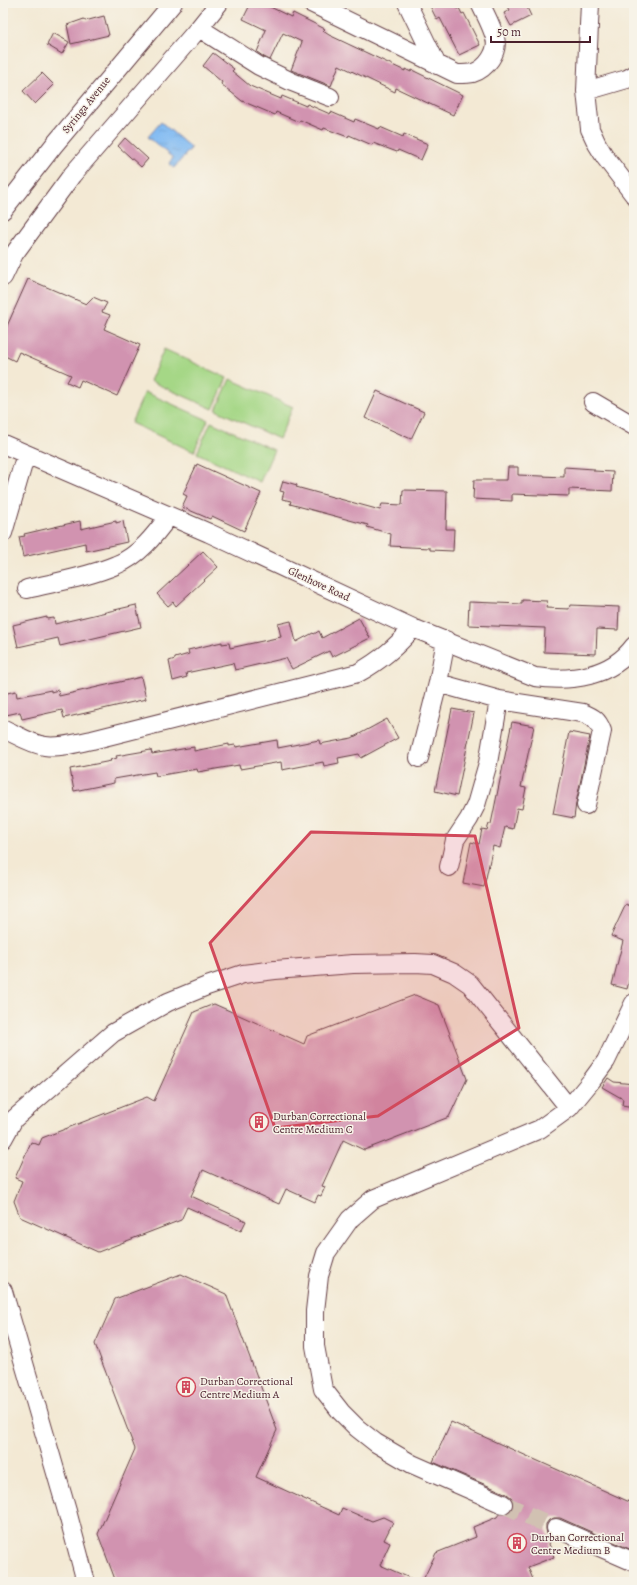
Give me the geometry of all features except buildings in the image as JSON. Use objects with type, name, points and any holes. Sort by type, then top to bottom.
[{"type":"street","name":"Syringa Avenue","points":[[3,210],[64,132],[173,3]]},
{"type":"street","points":[[3,277],[14,254],[72,175],[219,3]]},
{"type":"street","points":[[311,3],[458,74],[473,73],[482,68],[489,61],[495,50],[496,39],[480,3]]},
{"type":"street","points":[[407,3],[437,65]]},
{"type":"street","points":[[590,3],[586,92],[590,129],[597,144],[634,194]]},
{"type":"street","points":[[199,28],[259,66],[292,82],[330,97]]},
{"type":"street","points":[[586,92],[627,79],[634,75]]},
{"type":"street","points":[[592,402],[634,426]]},
{"type":"street","name":"Glenhove Road","points":[[3,444],[169,516],[413,628],[535,677],[555,680],[577,678],[599,673],[626,656],[634,646]]},
{"type":"street","points":[[3,533],[26,454]]},
{"type":"street","points":[[27,589],[117,565],[145,545],[157,533],[169,516]]},
{"type":"street","points":[[4,728],[44,746],[61,746],[92,740],[358,673],[375,664],[395,648],[413,628]]},
{"type":"street","points":[[419,758],[438,683],[446,640]]},
{"type":"street","points":[[438,683],[499,700],[583,713],[592,717],[598,722],[602,730],[586,805]]},
{"type":"street","points":[[449,867],[455,840],[469,819],[476,805],[488,763],[499,700]]},
{"type":"street","points":[[3,1139],[14,1119],[113,1033],[168,1002],[207,986],[243,974],[353,964],[433,964],[454,973],[470,984],[569,1108]]},
{"type":"street","points":[[503,1504],[412,1464],[376,1443],[357,1428],[341,1412],[323,1389],[315,1346],[315,1311],[319,1276],[326,1253],[350,1219],[373,1199],[540,1129],[569,1108],[606,1061],[634,1003]]},
{"type":"street","points":[[3,1291],[65,1503],[86,1582]]},
{"type":"street","points":[[556,1528],[634,1562]]},
{"type":"highlighted area","points":[[311,832],[475,836],[519,1028],[378,1116],[275,1128],[210,943]]},
{"type":"green space","points":[[164,349],[227,378],[213,409],[150,381]]},
{"type":"green space","points":[[230,379],[293,407],[279,439],[216,410]]},
{"type":"green space","points":[[145,392],[208,420],[194,452],[131,423]]},
{"type":"green space","points":[[211,422],[274,450],[260,482],[197,453]]},
{"type":"water","points":[[161,122],[191,148],[174,168],[169,163],[173,158],[148,137]]},
{"type":"tunnel","points":[[503,1504],[556,1528]]},
{"type":"place","name":"Durban Correctional Centre Medium C","points":[[259,1122]]},
{"type":"place","name":"Durban Correctional Centre Medium A","points":[[186,1387]]},
{"type":"place","name":"Durban Correctional Centre Medium B","points":[[517,1543]]}]
